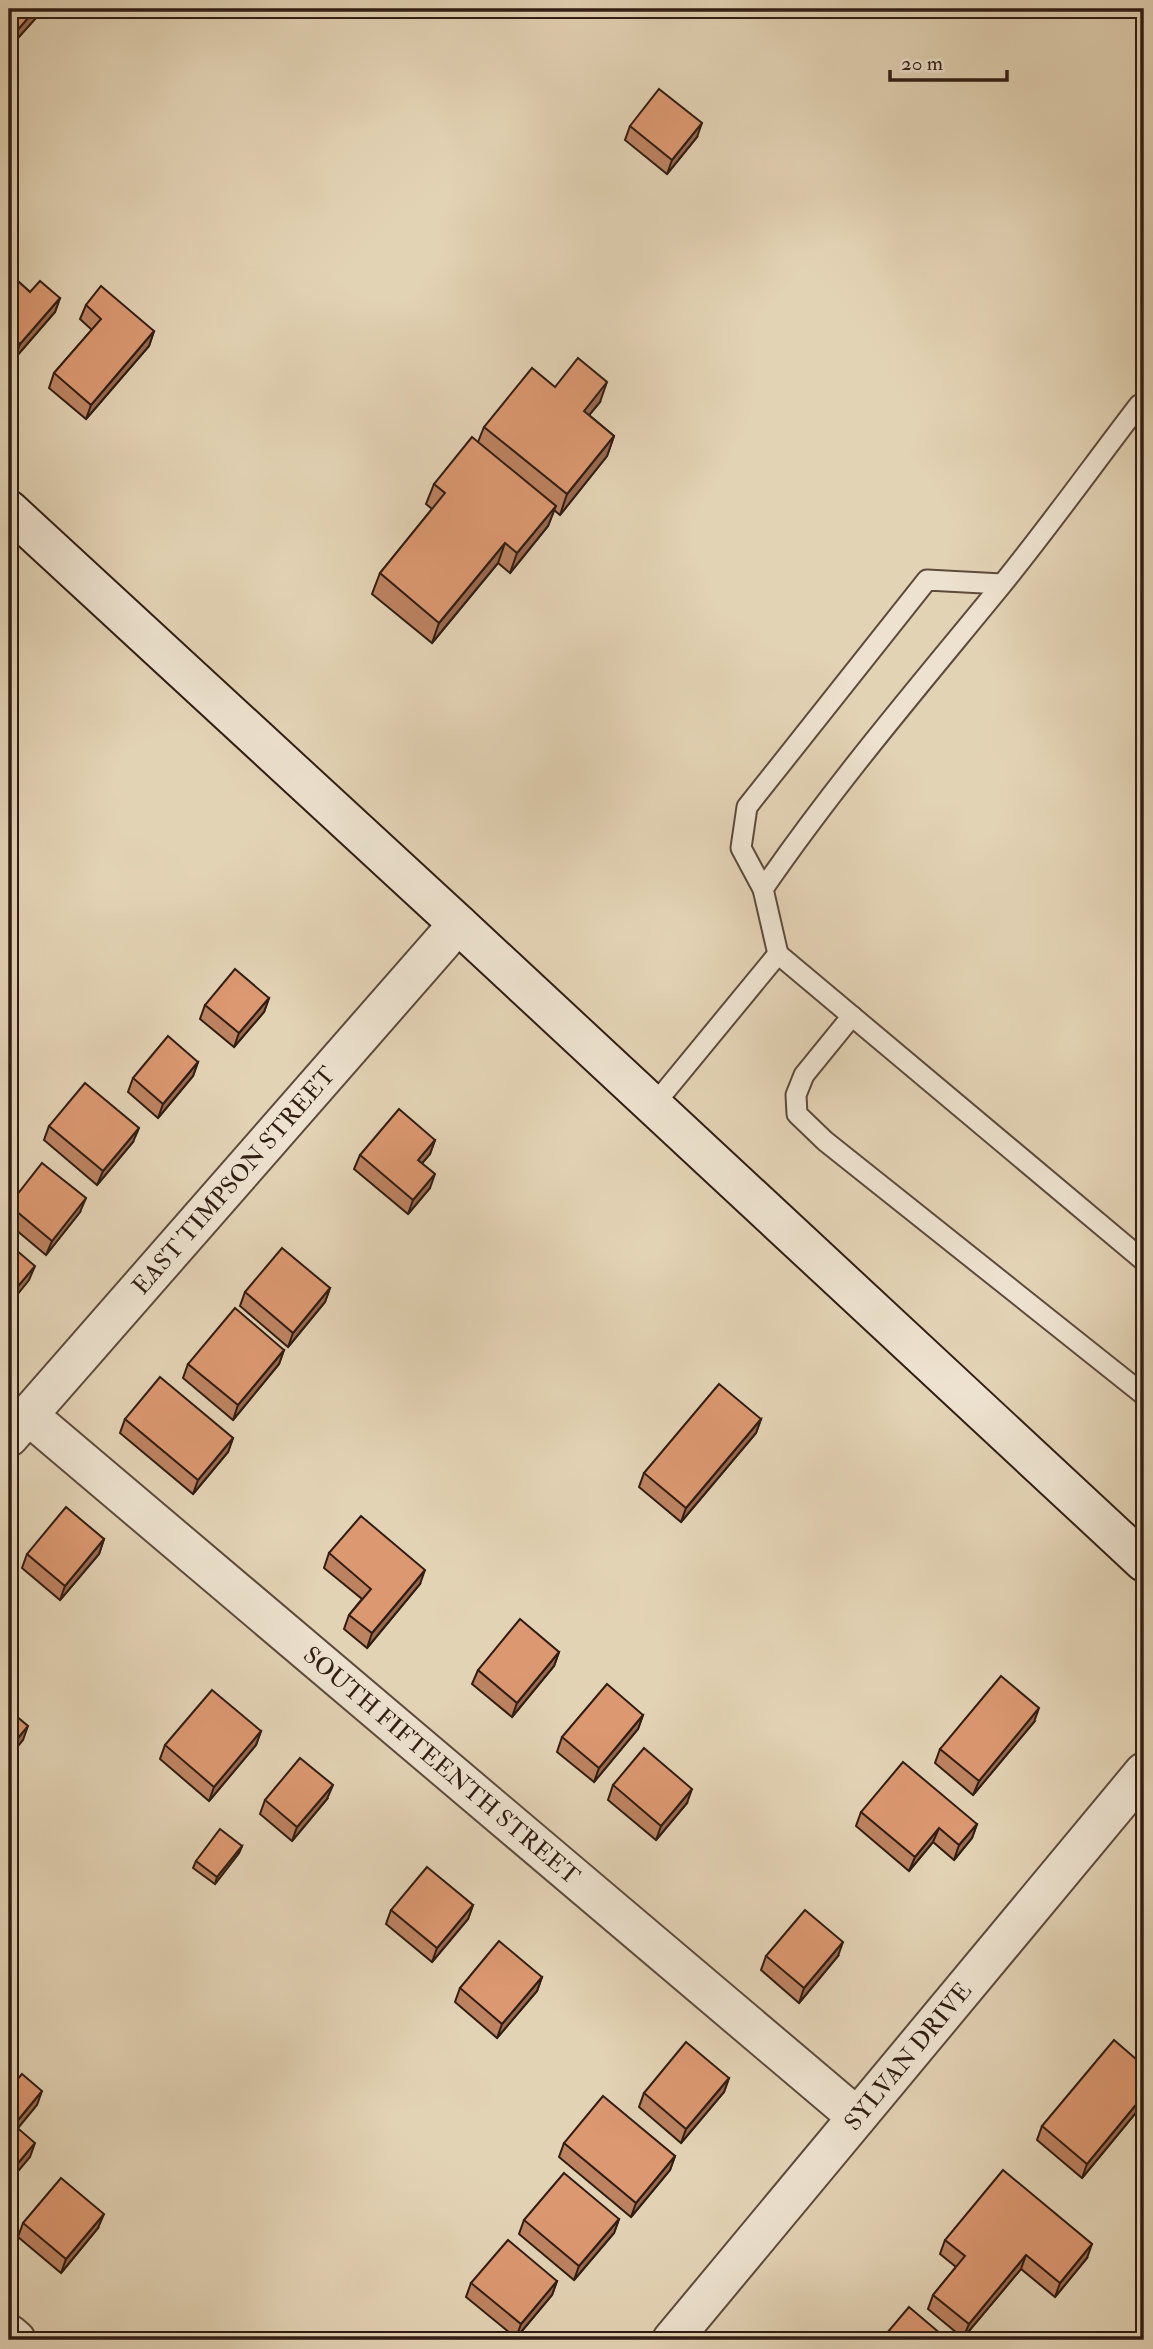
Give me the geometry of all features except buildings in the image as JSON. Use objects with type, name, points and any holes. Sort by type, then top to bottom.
[{"type":"street","points":[[9,510],[1144,1562]]},
{"type":"street","name":"EAST TIMPSON STREET","points":[[18,1426],[458,924]]},
{"type":"street","name":"SOUTH FIFTEENTH STREET","points":[[18,1426],[857,2117]]},
{"type":"street","name":"SYLVAN DRIVE","points":[[672,2340],[1144,1772]]},
{"type":"street","points":[[9,2334],[16,2340]]},
{"type":"lane","points":[[763,889],[872,744],[1002,584],[1139,405]]},
{"type":"lane","points":[[1002,584],[927,580],[747,807],[741,848],[763,889],[778,954],[1144,1261]]},
{"type":"lane","points":[[653,1106],[778,954]]},
{"type":"lane","points":[[852,1016],[804,1076],[796,1095],[797,1114],[825,1141],[1144,1395]]}]
